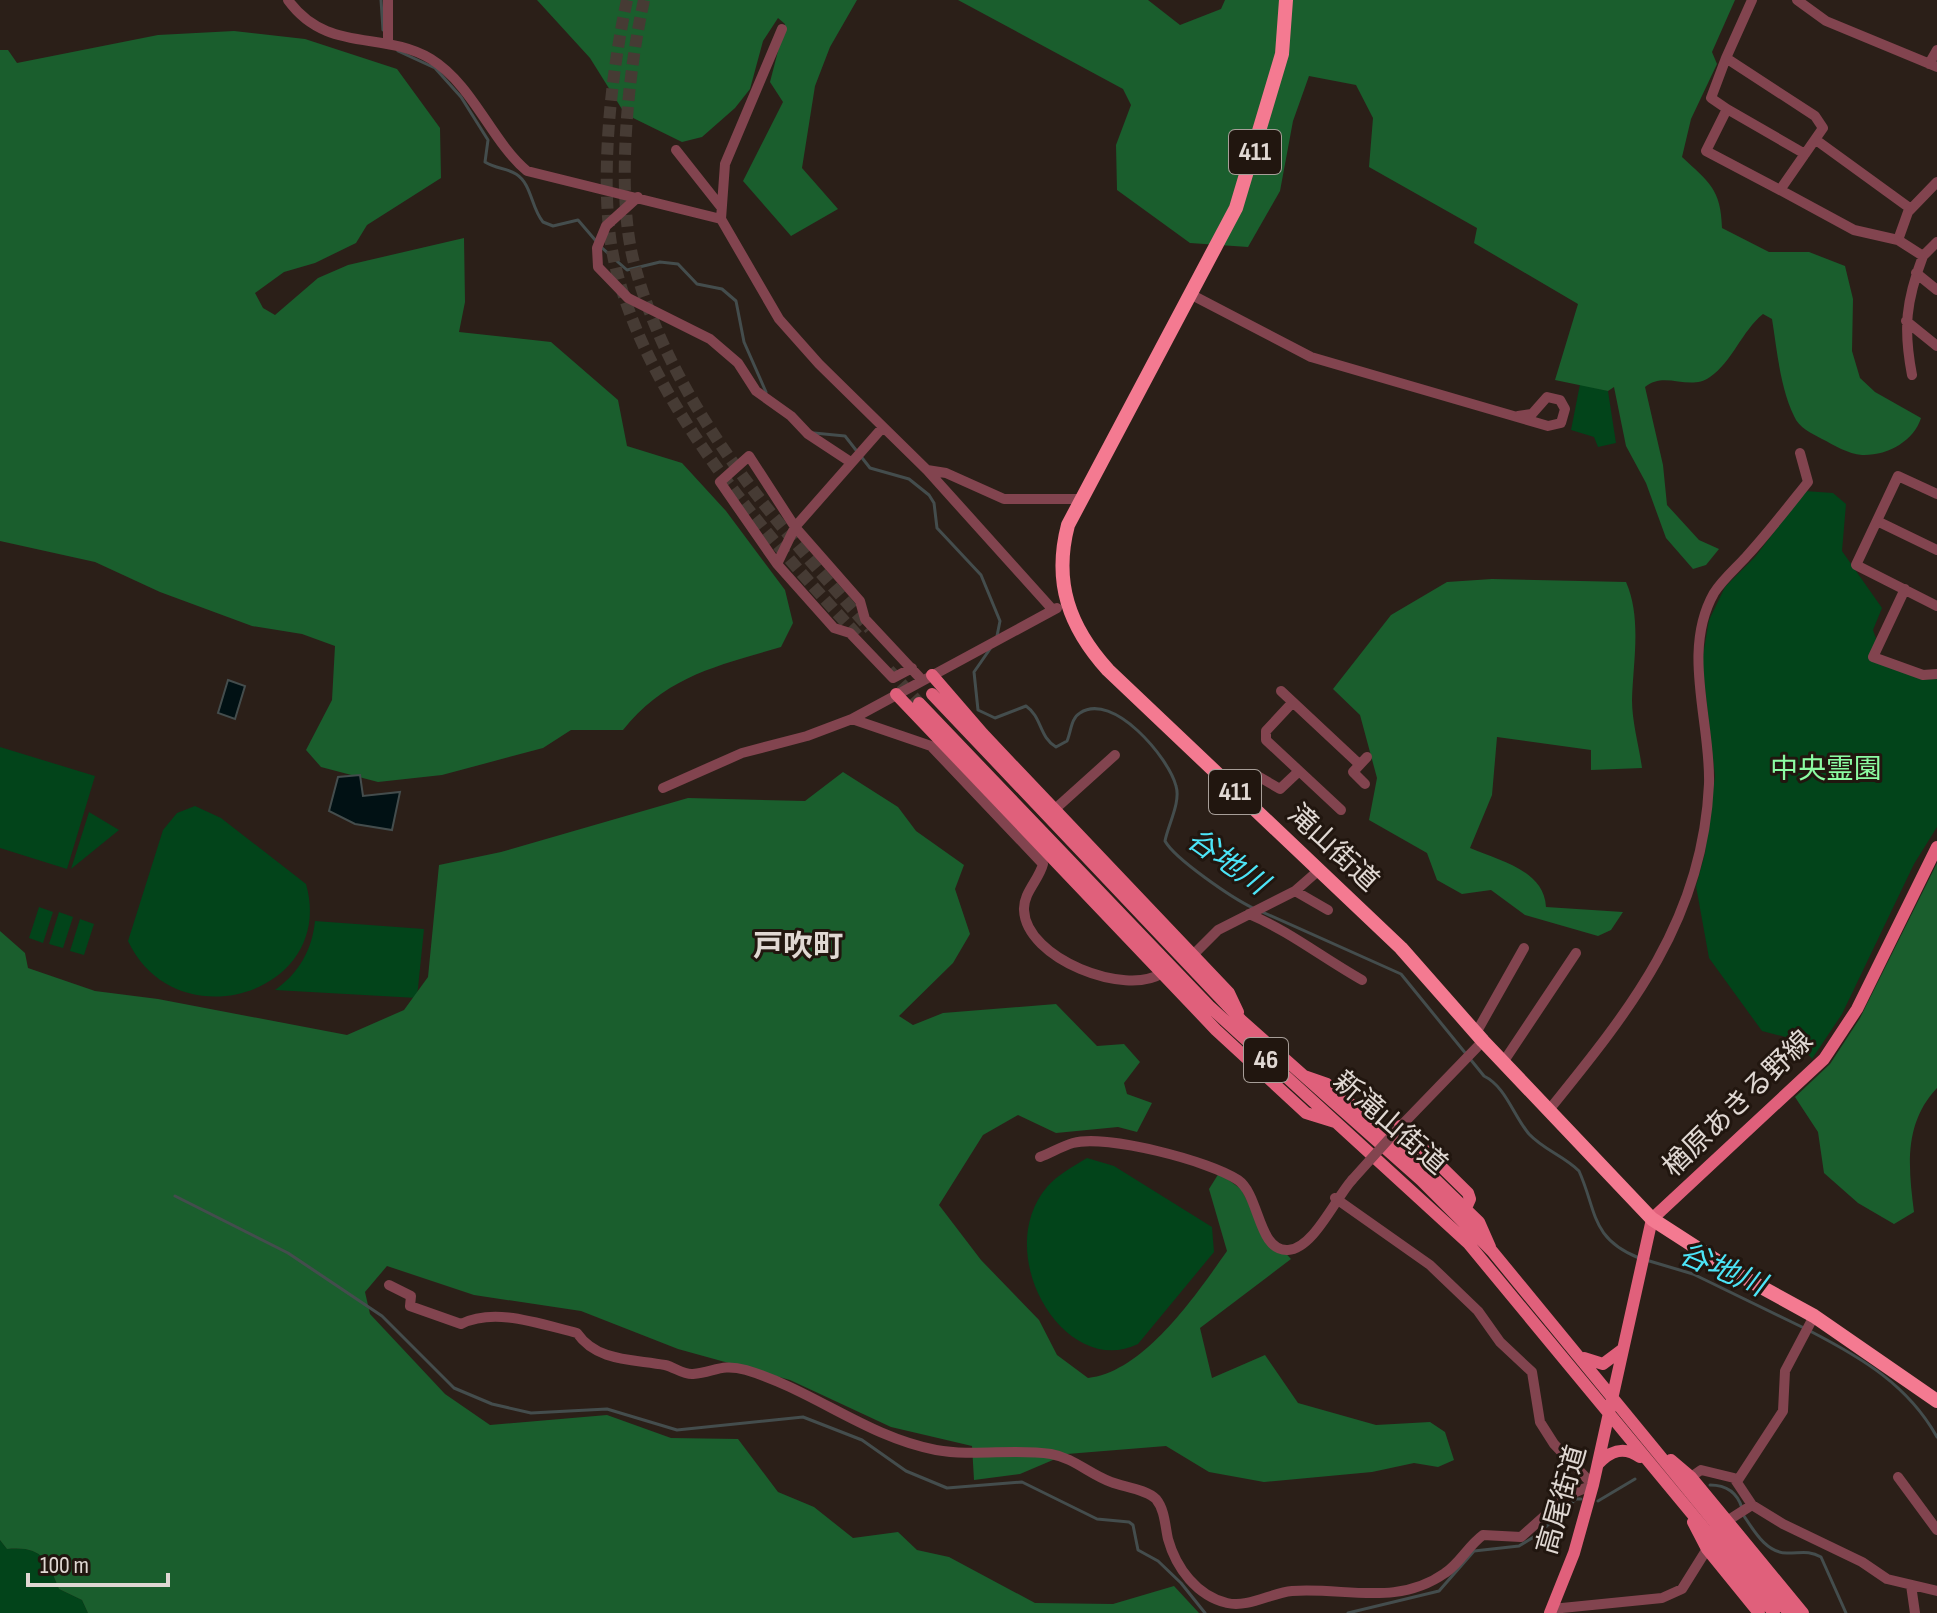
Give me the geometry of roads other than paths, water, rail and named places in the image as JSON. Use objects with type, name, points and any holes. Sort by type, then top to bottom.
[{"type":"highway","name":"滝山街道","points":[[1286,0],[1282,54],[1236,208],[1080,499],[1063,547],[1060,607],[1108,670],[1401,948],[1478,1040],[1504,1061],[1652,1219],[1937,1401]]},
{"type":"main road","name":"46","points":[[927,678],[1229,993],[1241,1020]]},
{"type":"main road","name":"46","points":[[896,694],[1047,860],[1216,1030],[1306,1113],[1319,1120],[1338,1122]]},
{"type":"main road","name":"新滝山街道","points":[[932,694],[1241,1020],[1297,1074],[1421,1180],[1492,1251],[1789,1613]]},
{"type":"main road","name":"新滝山街道","points":[[919,703],[1209,1006],[1468,1243],[1774,1613]]},
{"type":"main road","name":"楢原あきる野線","points":[[1652,1219],[1824,1059],[1857,1009],[1937,847]]},
{"type":"main road","name":"46","points":[[1297,1074],[1327,1084],[1406,1151],[1466,1208],[1482,1227],[1492,1251]]},
{"type":"main road","name":"46","points":[[1399,1128],[1468,1193],[1470,1199],[1466,1208]]},
{"type":"main road","name":"高尾街道","points":[[1551,1611],[1574,1553],[1593,1485],[1652,1219]]},
{"type":"main road","points":[[1582,1357],[1603,1364],[1614,1359],[1626,1344]]},
{"type":"main road","points":[[1641,1434],[1691,1477],[1803,1613]]},
{"type":"main road","points":[[1598,1464],[1605,1456],[1622,1450],[1646,1461]]},
{"type":"main road","points":[[1692,1517],[1707,1549],[1759,1613]]},
{"type":"street","points":[[288,0],[321,30],[348,39],[388,42],[421,54],[442,67],[494,127],[513,158],[527,171],[721,213]]},
{"type":"street","points":[[388,0],[388,42]]},
{"type":"street","points":[[1752,0],[1711,98],[1713,103],[1805,154]]},
{"type":"street","points":[[1797,0],[1826,21],[1933,65],[1937,50]]},
{"type":"street","points":[[721,213],[725,164],[782,29]]},
{"type":"street","points":[[1726,58],[1815,116],[1823,128],[1780,190]]},
{"type":"street","points":[[1727,109],[1706,151],[1854,230],[1898,240],[1923,256]]},
{"type":"street","points":[[1816,140],[1911,209]]},
{"type":"street","points":[[663,788],[742,753],[807,736],[852,719],[1060,607],[779,319],[721,213],[676,150]]},
{"type":"street","points":[[1898,240],[1901,224],[1911,209],[1937,182]]},
{"type":"street","points":[[638,197],[608,222],[598,242],[598,267],[628,298],[710,339],[743,368],[756,391],[791,416],[808,434],[849,461]]},
{"type":"street","points":[[1912,375],[1904,334],[1906,321],[1916,273],[1923,256],[1937,242]]},
{"type":"street","points":[[1916,273],[1937,290]]},
{"type":"street","points":[[1192,295],[1311,357],[1518,416]]},
{"type":"street","points":[[1906,321],[1937,346]]},
{"type":"street","points":[[777,564],[795,527],[849,461],[883,427]]},
{"type":"street","points":[[1549,1110],[1644,987],[1666,947],[1685,899],[1698,852],[1709,785],[1699,640],[1715,592],[1808,482],[1800,453]]},
{"type":"street","points":[[912,668],[893,678],[850,633],[834,628],[777,564],[720,482],[749,456],[795,527],[860,601],[865,619],[912,668],[927,678]]},
{"type":"street","points":[[927,470],[946,473],[1004,499],[1080,499]]},
{"type":"street","points":[[1937,494],[1898,476],[1856,565],[1937,606]]},
{"type":"street","points":[[1877,521],[1937,550]]},
{"type":"street","points":[[1905,589],[1873,657],[1923,675],[1937,674]]},
{"type":"street","points":[[1281,691],[1363,761],[1353,772],[1365,784]]},
{"type":"street","points":[[1292,703],[1265,737],[1341,810]]},
{"type":"street","points":[[852,719],[931,746],[1047,860],[1023,910],[1027,924],[1047,950],[1097,975],[1152,979],[1162,973]]},
{"type":"street","points":[[1054,810],[1115,755]]},
{"type":"street","points":[[1238,794],[1256,775],[1280,789],[1298,772]]},
{"type":"street","points":[[1193,955],[1218,930],[1295,891],[1319,870]]},
{"type":"street","points":[[1295,891],[1328,910]]},
{"type":"street","points":[[1250,913],[1289,932],[1318,956],[1362,980]]},
{"type":"street","points":[[1040,1157],[1075,1142],[1106,1142],[1194,1161],[1242,1182],[1256,1205],[1264,1236],[1280,1250],[1305,1244],[1335,1198],[1478,1040],[1524,948]]},
{"type":"street","points":[[1504,1061],[1576,953]]},
{"type":"street","points":[[389,1285],[411,1296],[410,1306],[461,1324],[469,1318],[514,1317],[577,1333],[585,1343],[605,1355],[669,1366],[692,1374],[712,1367],[746,1370],[838,1414],[933,1450],[969,1455],[1026,1453],[1061,1456],[1109,1482],[1150,1495],[1161,1508],[1169,1541],[1184,1574],[1208,1595],[1227,1603],[1238,1604],[1288,1591],[1338,1590],[1362,1596],[1422,1585],[1451,1569],[1483,1535],[1521,1537],[1568,1495],[1593,1485],[1554,1444],[1540,1422],[1532,1372],[1500,1342],[1478,1311],[1430,1265],[1335,1198]]},
{"type":"street","points":[[1738,1480],[1783,1411],[1785,1371],[1812,1319]]},
{"type":"street","points":[[1691,1477],[1701,1470],[1738,1480]]},
{"type":"street","points":[[1898,1477],[1937,1530]]},
{"type":"street","points":[[1738,1480],[1747,1507],[1887,1579],[1937,1591]]},
{"type":"street","points":[[1727,1521],[1747,1507]]},
{"type":"street","points":[[1551,1611],[1662,1598],[1682,1589],[1707,1549]]},
{"type":"street","points":[[1911,1585],[1915,1613]]},
{"type":"waterway","name":"谷地川","points":[[381,0],[383,30]]},
{"type":"waterway","name":"谷地川","points":[[398,51],[435,68],[461,97],[488,140],[485,162],[521,178],[543,222],[553,226],[578,220],[596,241]]},
{"type":"waterway","name":"谷地川","points":[[601,247],[627,270],[660,262],[678,264],[697,284],[722,289],[736,301],[744,342],[766,392]]},
{"type":"waterway","name":"谷地川","points":[[814,433],[845,436],[870,468],[909,479],[929,495],[934,503],[937,528],[981,575],[1000,621],[997,636]]},
{"type":"waterway","name":"谷地川","points":[[990,649],[974,672],[978,710],[995,718],[1026,706],[1046,738],[1056,747],[1067,741],[1073,722],[1080,713],[1093,709],[1108,711],[1123,719],[1163,760],[1176,786],[1176,806],[1165,841],[1192,867],[1253,908]]},
{"type":"waterway","name":"谷地川","points":[[1260,911],[1401,974],[1484,1076],[1504,1094],[1529,1134],[1579,1171],[1597,1222],[1611,1242],[1639,1258]]},
{"type":"waterway","points":[[175,1196],[288,1253],[382,1316],[454,1388],[492,1404],[531,1413],[607,1409],[677,1430],[803,1417],[862,1440],[906,1471],[947,1488],[1022,1482],[1097,1519],[1129,1522],[1133,1525],[1138,1550],[1158,1561],[1205,1613]]},
{"type":"waterway","name":"谷地川","points":[[1646,1260],[1693,1274],[1804,1328]]},
{"type":"waterway","name":"谷地川","points":[[1810,1331],[1865,1363],[1898,1388],[1937,1437]]},
{"type":"waterway","points":[[1598,1501],[1635,1479]]},
{"type":"waterway","points":[[1710,1485],[1730,1490],[1742,1508]]},
{"type":"waterway","points":[[1348,1613],[1439,1591],[1474,1551],[1519,1546],[1537,1535],[1576,1499],[1581,1499]]},
{"type":"waterway","points":[[1744,1516],[1767,1546],[1774,1550],[1821,1557],[1846,1613]]},
{"type":"tunnel","points":[[627,0],[608,130],[607,199],[614,260],[629,312],[680,414],[713,463],[787,556],[860,638]]},
{"type":"tunnel","points":[[644,0],[629,95],[625,199],[633,259],[650,312],[672,362],[729,458],[798,546],[870,629]]},
{"type":"tunnel","points":[[889,670],[919,703]]},
{"type":"district","name":"戸吹町","points":[[798,947]]},
{"type":"park label","name":"中央霊園","points":[[1826,769]]}]
